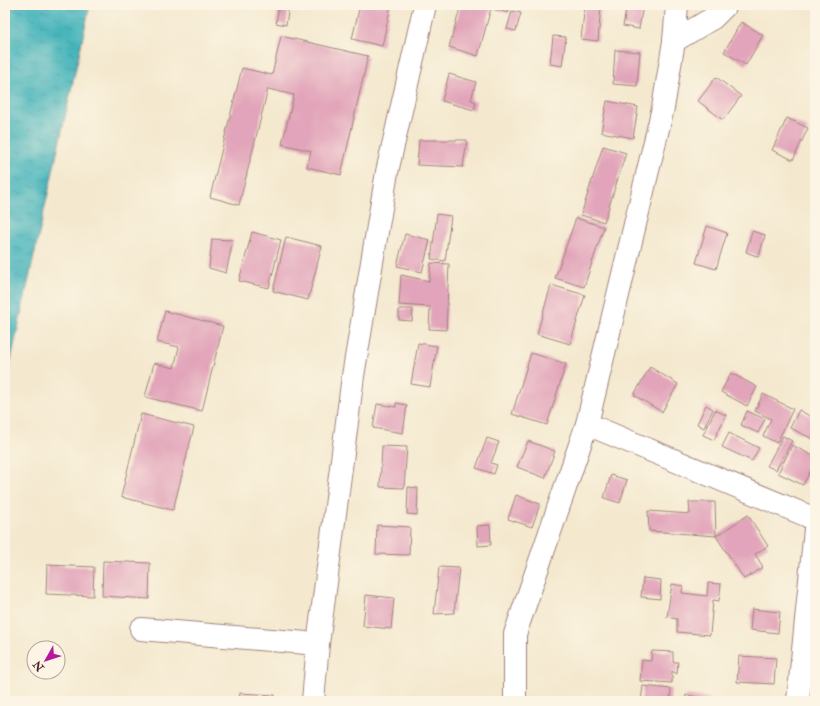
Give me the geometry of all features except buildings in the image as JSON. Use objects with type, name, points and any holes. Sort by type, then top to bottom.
[{"type":"street","points":[[313,701],[318,644],[356,352],[387,172],[425,5]]},
{"type":"street","points":[[515,700],[515,634],[587,424],[663,108],[674,41],[677,5]]},
{"type":"street","points":[[674,41],[713,18],[726,5]]},
{"type":"street","points":[[587,424],[815,519]]},
{"type":"street","points":[[798,701],[815,529]]},
{"type":"street","points":[[141,629],[318,644]]},
{"type":"water","points":[[5,5],[90,5],[5,386]]}]
